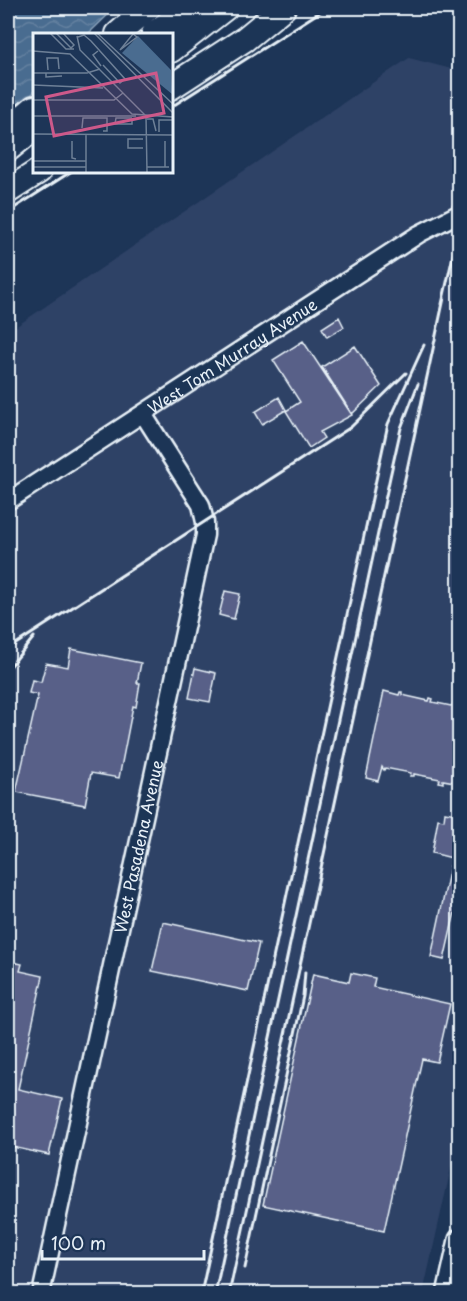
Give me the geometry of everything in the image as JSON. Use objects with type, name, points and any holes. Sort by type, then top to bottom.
[{"type":"highway","points":[[119,33],[148,8]]},
{"type":"highway","points":[[155,33],[188,8]]},
{"type":"highway","points":[[172,49],[225,8]]},
{"type":"highway","points":[[172,86],[245,39],[283,8]]},
{"type":"highway","points":[[8,130],[33,109]]},
{"type":"highway","points":[[8,149],[33,129]]},
{"type":"highway","points":[[8,177],[33,157]]},
{"type":"highway","points":[[8,191],[37,172]]},
{"type":"main road","points":[[448,1293],[459,1240]]},
{"type":"street","name":"West Tom Murray Avenue","points":[[8,501],[419,234],[459,213]]},
{"type":"street","name":"West Pasadena Avenue","points":[[41,1293],[205,535],[206,522],[201,505],[143,414]]},
{"type":"shaded area","points":[[409,58],[459,71],[460,1128],[423,1293],[8,1294],[8,332]]},
{"type":"water","points":[[8,8],[115,8],[89,33],[33,33],[33,93],[8,117]]},
{"type":"building","points":[[339,317],[344,327],[327,337],[322,328]]},
{"type":"building","points":[[303,341],[352,415],[320,432],[324,438],[309,448],[286,411],[300,402],[273,360]]},
{"type":"building","points":[[355,346],[381,386],[352,414],[322,367]]},
{"type":"building","points":[[279,397],[286,410],[262,424],[255,412]]},
{"type":"building","points":[[225,591],[240,594],[234,619],[219,615]]},
{"type":"building","points":[[71,649],[141,663],[136,707],[133,706],[119,778],[91,773],[85,805],[16,792],[38,695],[29,693],[32,680],[41,682],[46,663],[68,667]]},
{"type":"building","points":[[195,668],[216,673],[210,702],[189,698]]},
{"type":"building","points":[[384,691],[399,695],[402,692],[402,695],[429,701],[430,698],[433,699],[432,702],[451,706],[454,704],[454,707],[460,708],[460,783],[443,780],[443,783],[439,782],[440,779],[414,774],[410,776],[411,773],[385,768],[384,770],[382,767],[378,781],[366,778]]},
{"type":"building","points":[[445,812],[456,814],[454,822],[460,824],[460,890],[444,960],[431,957],[452,858],[432,853],[438,819],[444,820]]},
{"type":"building","points":[[163,922],[259,943],[248,991],[152,971]]},
{"type":"building","points":[[8,961],[22,964],[20,971],[43,976],[18,1089],[62,1099],[49,1155],[8,1146]]},
{"type":"building","points":[[351,973],[375,978],[373,987],[450,1004],[437,1062],[422,1059],[384,1231],[263,1205],[313,974],[349,982]]},
{"type":"railway","points":[[172,106],[326,8]]},
{"type":"railway","points":[[8,212],[70,172]]},
{"type":"railway","points":[[442,304],[460,225]]},
{"type":"railway","points":[[229,1294],[444,298]]},
{"type":"railway","points":[[201,1294],[388,424],[424,345]]},
{"type":"railway","points":[[8,649],[351,427],[406,373]]},
{"type":"railway","points":[[215,1294],[390,477],[401,428],[418,384]]},
{"type":"railway","points":[[8,669],[34,637]]},
{"type":"railway","points":[[245,1268],[303,996],[305,972]]}]
